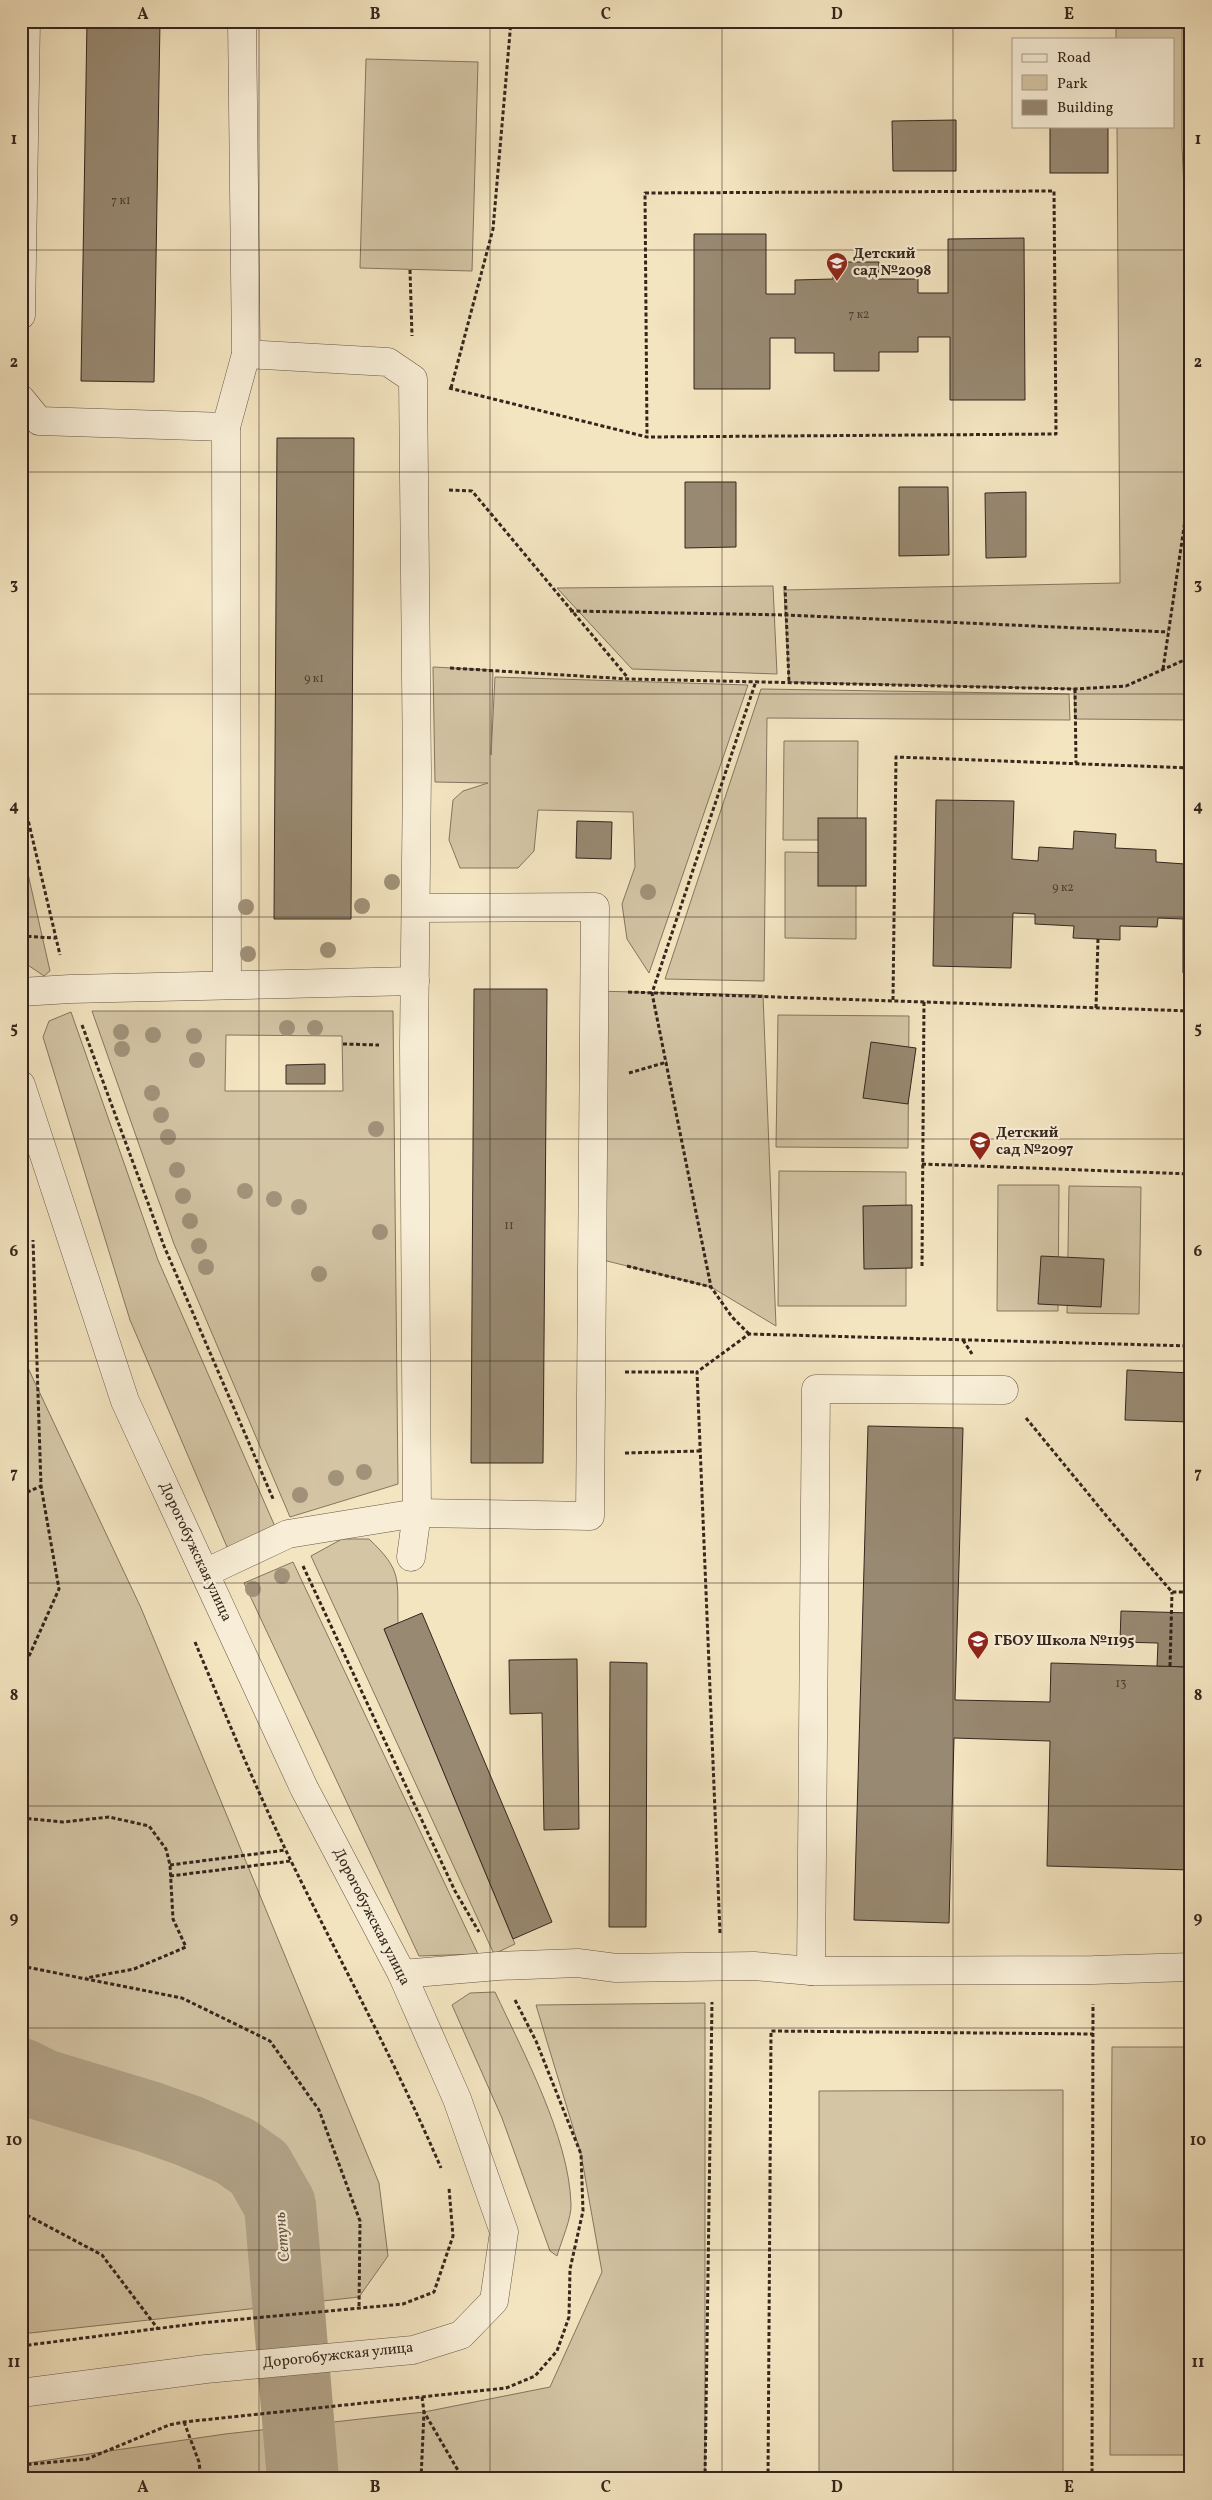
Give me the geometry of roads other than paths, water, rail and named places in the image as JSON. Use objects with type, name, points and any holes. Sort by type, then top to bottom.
[{"type":"street","points":[[21,314],[26,21]]},
{"type":"street","points":[[227,985],[226,427],[246,354],[242,21]]},
{"type":"street","points":[[246,354],[388,362],[413,379],[416,667],[417,1513],[411,1557]]},
{"type":"street","points":[[21,399],[40,421],[226,427]]},
{"type":"street","points":[[205,1573],[288,1534],[417,1513],[590,1516],[595,907],[416,908]]},
{"type":"street","points":[[21,992],[70,988],[415,981]]},
{"type":"street","name":"Дорогобужская улица","points":[[21,1085],[125,1401],[304,1788],[402,1974],[457,2099],[504,2232],[494,2301],[462,2335],[413,2350],[206,2369],[21,2393]]},
{"type":"street","points":[[811,1971],[816,1389],[1004,1390]]},
{"type":"street","points":[[402,1974],[498,1966],[578,1963],[616,1968],[754,1966],[811,1971],[1094,1970],[1191,1967]]},
{"type":"water","points":[[324,2425],[329,2479],[277,2479],[268,2433]]},
{"type":"waterway","name":"Сетунь","points":[[21,2074],[43,2085],[189,2131],[235,2151],[259,2168],[280,2205],[303,2479]]},
{"type":"place","name":"Детский сад №2098","points":[[837,282]]},
{"type":"place","name":"Детский сад №2097","points":[[980,1161]]},
{"type":"place","name":"ГБОУ Школа №1195","points":[[978,1660]]}]
